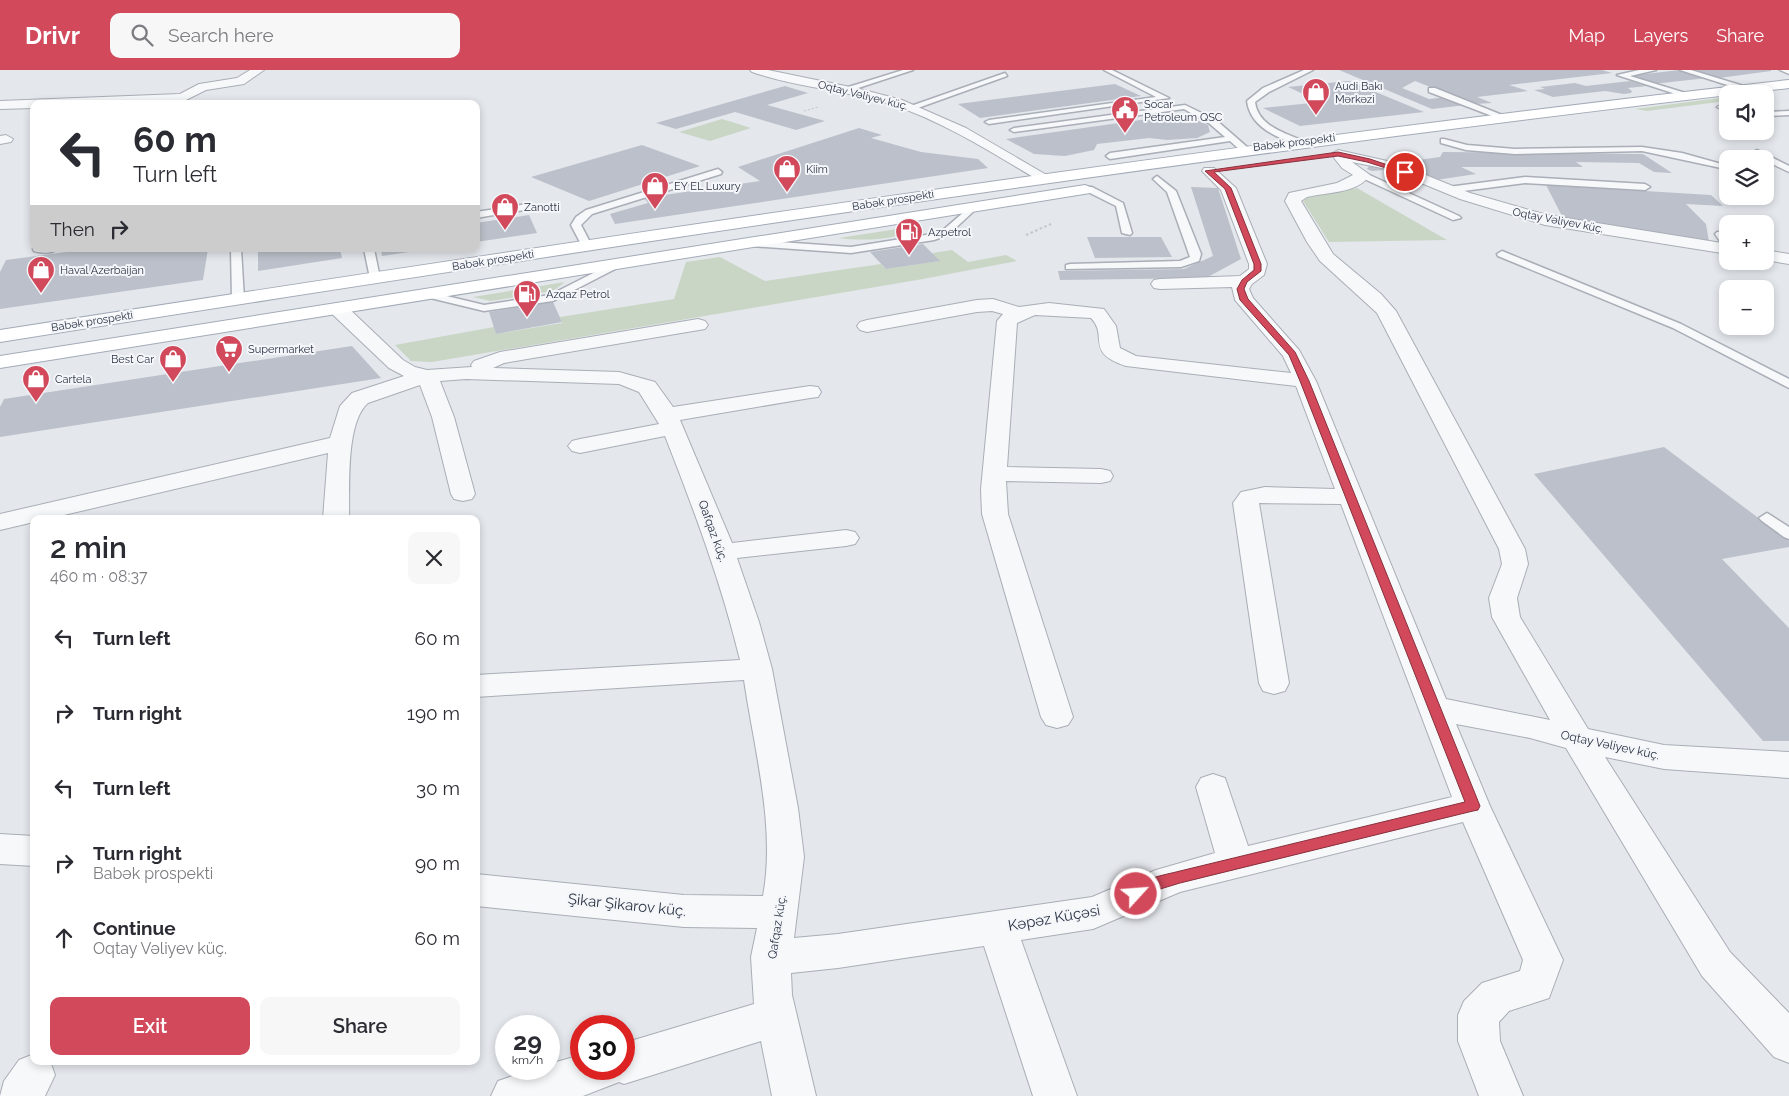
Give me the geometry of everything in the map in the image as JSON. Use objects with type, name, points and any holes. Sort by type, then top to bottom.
[{"type":"main road","name":"Babək prospekti","points":[[1774,86],[1789,84]]},
{"type":"main road","points":[[1774,89],[1789,88]]},
{"type":"main road","name":"Babək prospekti","points":[[0,336],[1043,177],[1238,144],[1298,142],[1719,93]]},
{"type":"main road","points":[[1726,104],[1639,113],[1622,109],[1726,104]]},
{"type":"main road","points":[[1602,122],[1719,105]]},
{"type":"main road","points":[[1424,143],[1581,119],[1564,114],[1498,121],[1469,121]]},
{"type":"main road","name":"Babək prospekti","points":[[1200,172],[1386,148]]},
{"type":"main road","points":[[1138,182],[1174,176]]},
{"type":"main road","name":"Babək prospekti","points":[[0,362],[1118,185]]},
{"type":"street","points":[[130,100],[182,98],[203,86],[240,81],[258,70]]},
{"type":"street","name":"Oqtay Vəliyev küç.","points":[[756,70],[846,88],[912,106],[951,123],[1043,177]]},
{"type":"street","points":[[0,105],[30,104]]},
{"type":"street","points":[[1338,154],[1348,165],[1363,175],[1356,181],[1341,187],[1303,192],[1294,196],[1293,201],[1321,251],[1334,264],[1376,297],[1386,311],[1512,549],[1516,564],[1503,598],[1506,618],[1577,739],[1716,964],[1737,991],[1774,1025],[1789,1043]]},
{"type":"street","name":"Oqtay Vəliyev küç.","points":[[1338,154],[1390,166],[1448,190],[1506,210],[1545,220],[1719,248]]},
{"type":"street","points":[[1200,172],[1228,188],[1258,264],[1258,271],[1244,281],[1240,289],[1244,300],[1292,354],[1305,381],[1473,806],[1543,960],[1535,985],[1496,996],[1478,1016],[1479,1041],[1501,1096]]},
{"type":"street","points":[[1774,256],[1789,259]]},
{"type":"street","points":[[1160,284],[1244,281]]},
{"type":"street","points":[[867,326],[977,306],[1004,307],[1016,312],[1082,311],[1097,313],[1104,318],[1112,353],[1118,359],[1305,381]]},
{"type":"street","name":"Qafqaz küç.","points":[[337,308],[396,364],[408,371],[428,376],[466,373],[567,375],[635,382],[647,387],[670,421],[710,517],[745,622],[757,669],[781,808],[786,858],[771,957],[772,994],[775,1017],[794,1096]]},
{"type":"street","points":[[1016,312],[1007,321],[994,474],[995,514],[1057,717]]},
{"type":"street","points":[[466,373],[500,358],[698,325]]},
{"type":"street","points":[[336,515],[340,443],[351,406],[360,398],[428,376],[442,417],[463,494]]},
{"type":"street","points":[[580,446],[670,421],[810,392]]},
{"type":"street","points":[[30,515],[340,443]]},
{"type":"street","points":[[994,474],[1101,476]]},
{"type":"street","points":[[1274,683],[1246,503],[1250,497],[1265,494],[1350,497]]},
{"type":"street","points":[[0,522],[30,515]]},
{"type":"street","points":[[721,552],[846,538]]},
{"type":"street","points":[[480,686],[757,669]]},
{"type":"street","name":"Oqtay Vəliyev küç.","points":[[1434,708],[1530,726],[1577,739],[1664,757],[1789,765]]},
{"type":"street","points":[[1213,787],[1236,865]]},
{"type":"street","name":"Kəpəz Küçəsi","points":[[771,957],[838,951],[1093,913],[1120,904],[1152,886],[1473,806]]},
{"type":"street","points":[[0,848],[30,851]]},
{"type":"street","name":"Şikar Şikarov küç.","points":[[480,890],[684,911],[778,912]]},
{"type":"street","points":[[998,927],[1055,1096]]},
{"type":"street","points":[[635,1060],[775,1017]]},
{"type":"street","points":[[513,1096],[570,1079]]},
{"type":"lane","points":[[846,88],[910,70]]},
{"type":"lane","points":[[1107,70],[1213,122],[1238,144]]},
{"type":"lane","points":[[1298,142],[1256,119],[1251,110],[1251,101],[1266,90],[1310,70]]},
{"type":"lane","points":[[1653,70],[1620,74],[1688,95]]},
{"type":"lane","points":[[1683,70],[1725,85]]},
{"type":"lane","points":[[1782,70],[1789,72]]},
{"type":"lane","points":[[912,106],[1005,75]]},
{"type":"lane","points":[[1432,90],[1503,117]]},
{"type":"lane","points":[[989,122],[1165,98]]},
{"type":"lane","points":[[1014,130],[1184,108]]},
{"type":"lane","points":[[1774,114],[1789,113]]},
{"type":"lane","points":[[1774,116],[1789,121]]},
{"type":"lane","points":[[1444,141],[1462,147],[1502,150],[1642,149],[1719,165]]},
{"type":"lane","points":[[1110,156],[1238,144]]},
{"type":"lane","points":[[1774,162],[1789,169]]},
{"type":"lane","points":[[587,246],[576,225],[579,219],[589,212],[718,172]]},
{"type":"lane","points":[[1363,175],[1456,218]]},
{"type":"lane","points":[[1070,267],[1182,264],[1195,259],[1196,254],[1171,191],[1157,179]]},
{"type":"lane","points":[[1448,190],[1525,180],[1646,187]]},
{"type":"lane","points":[[1089,190],[1120,205],[1127,233]]},
{"type":"lane","points":[[480,214],[527,207]]},
{"type":"lane","points":[[751,243],[851,250],[934,237],[945,233],[972,208]]},
{"type":"lane","points":[[236,252],[238,299]]},
{"type":"lane","points":[[370,252],[375,278]]},
{"type":"lane","points":[[1502,254],[1677,326],[1789,384]]},
{"type":"lane","points":[[426,294],[484,308],[553,298],[617,264]]},
{"type":"lane","points":[[1767,518],[1789,534]]},
{"type":"path","points":[[1026,235],[1052,224]]},
{"type":"green space","points":[[1719,98],[1719,102],[1647,111],[1635,109]]},
{"type":"green space","points":[[722,119],[751,128],[710,141],[679,132]]},
{"type":"green space","points":[[1357,188],[1447,240],[1329,242],[1303,201],[1309,195]]},
{"type":"green space","points":[[917,226],[901,235],[880,239],[858,240],[839,238]]},
{"type":"green space","points":[[952,250],[968,262],[1006,255],[1017,261],[923,279],[432,362],[411,361],[395,345],[494,327],[496,334],[562,323],[560,317],[674,299],[686,262],[720,257],[765,281],[881,264],[886,269],[939,261],[932,253]]},
{"type":"green space","points":[[565,282],[553,291],[491,301],[473,297]]},
{"type":"building","points":[[1339,70],[1602,70],[1612,73],[1509,85],[1528,91],[1477,97],[1492,103],[1474,104],[1415,81],[1402,88],[1429,99],[1447,97],[1466,105],[1432,109]]},
{"type":"building","points":[[1680,70],[1707,78],[1653,84],[1627,76]]},
{"type":"building","points":[[1690,70],[1771,70],[1771,71],[1719,78]]},
{"type":"building","points":[[1349,81],[1424,112],[1300,126],[1263,108],[1321,102],[1288,87]]},
{"type":"building","points":[[1630,81],[1647,86],[1628,88],[1632,91],[1631,93],[1624,94],[1605,91],[1553,97],[1534,90],[1545,89],[1540,87],[1575,83],[1586,86]]},
{"type":"building","points":[[1115,84],[1141,96],[980,118],[958,104]]},
{"type":"building","points":[[785,86],[808,93],[767,105],[825,121],[796,130],[735,112],[676,129],[656,123]]},
{"type":"building","name":"Socar Petroleum QSC","points":[[1183,114],[1208,125],[1210,132],[1197,138],[1167,140],[1149,138],[1097,144],[1094,150],[1065,156],[1034,154],[1006,139]]},
{"type":"building","points":[[859,128],[882,135],[871,138],[921,152],[978,159],[988,168],[615,224],[610,214],[648,203],[644,198],[760,181],[738,167]]},
{"type":"building","points":[[642,145],[700,166],[589,201],[531,177]]},
{"type":"building","points":[[1443,152],[1643,154],[1672,173],[1654,172],[1639,163],[1576,162],[1583,167],[1461,167],[1476,174],[1436,180],[1397,163],[1440,157]]},
{"type":"building","points":[[1369,166],[1383,168],[1384,170],[1372,171],[1367,169]]},
{"type":"building","points":[[1546,185],[1711,195],[1719,202],[1719,205],[1723,206],[1686,204],[1706,224],[1709,242],[1563,218]]},
{"type":"building","points":[[1191,187],[1218,188],[1241,259],[1206,278],[1060,280],[1058,271],[1184,269],[1213,256]]},
{"type":"building","points":[[529,215],[537,233],[480,241],[480,222]]},
{"type":"building","points":[[1087,237],[1161,237],[1172,257],[1095,258]]},
{"type":"building","points":[[923,244],[940,261],[886,269],[870,252]]},
{"type":"building","points":[[66,252],[208,252],[203,280],[0,309],[0,272],[6,260]]},
{"type":"building","points":[[258,252],[341,252],[342,258],[258,271]]},
{"type":"building","points":[[381,252],[409,252],[382,256]]},
{"type":"building","points":[[553,302],[562,322],[496,334],[489,312]]},
{"type":"building","points":[[352,346],[381,378],[0,437],[0,407],[4,399]]},
{"type":"building","points":[[1664,447],[1789,541],[1789,547],[1722,559],[1789,628],[1789,741],[1763,741],[1534,474]]},
{"type":"place","name":"Audi Bakı Mərkəzi","points":[[1316,116]]},
{"type":"place","name":"Socar Petroleum QSC","points":[[1125,134]]},
{"type":"place","name":"Kiim","points":[[787,193]]},
{"type":"place","name":"EY EL Luxury","points":[[655,210]]},
{"type":"place","name":"Zanotti","points":[[505,231]]},
{"type":"place","name":"Azpetrol","points":[[909,256]]},
{"type":"place","name":"Haval Azerbaijan","points":[[41,294]]},
{"type":"place","name":"Azqaz Petrol","points":[[527,318]]},
{"type":"place","name":"Supermarket","points":[[229,373]]},
{"type":"place","name":"Best Car","points":[[173,383]]},
{"type":"place","name":"Cartela","points":[[36,403]]},
{"type":"route","points":[[1136,894],[1152,886],[1180,877],[1236,865],[1473,806],[1305,381],[1292,354],[1244,300],[1240,289],[1244,281],[1258,271],[1258,264],[1228,188],[1221,180],[1208,171],[1338,154],[1368,160],[1405,172]]}]
